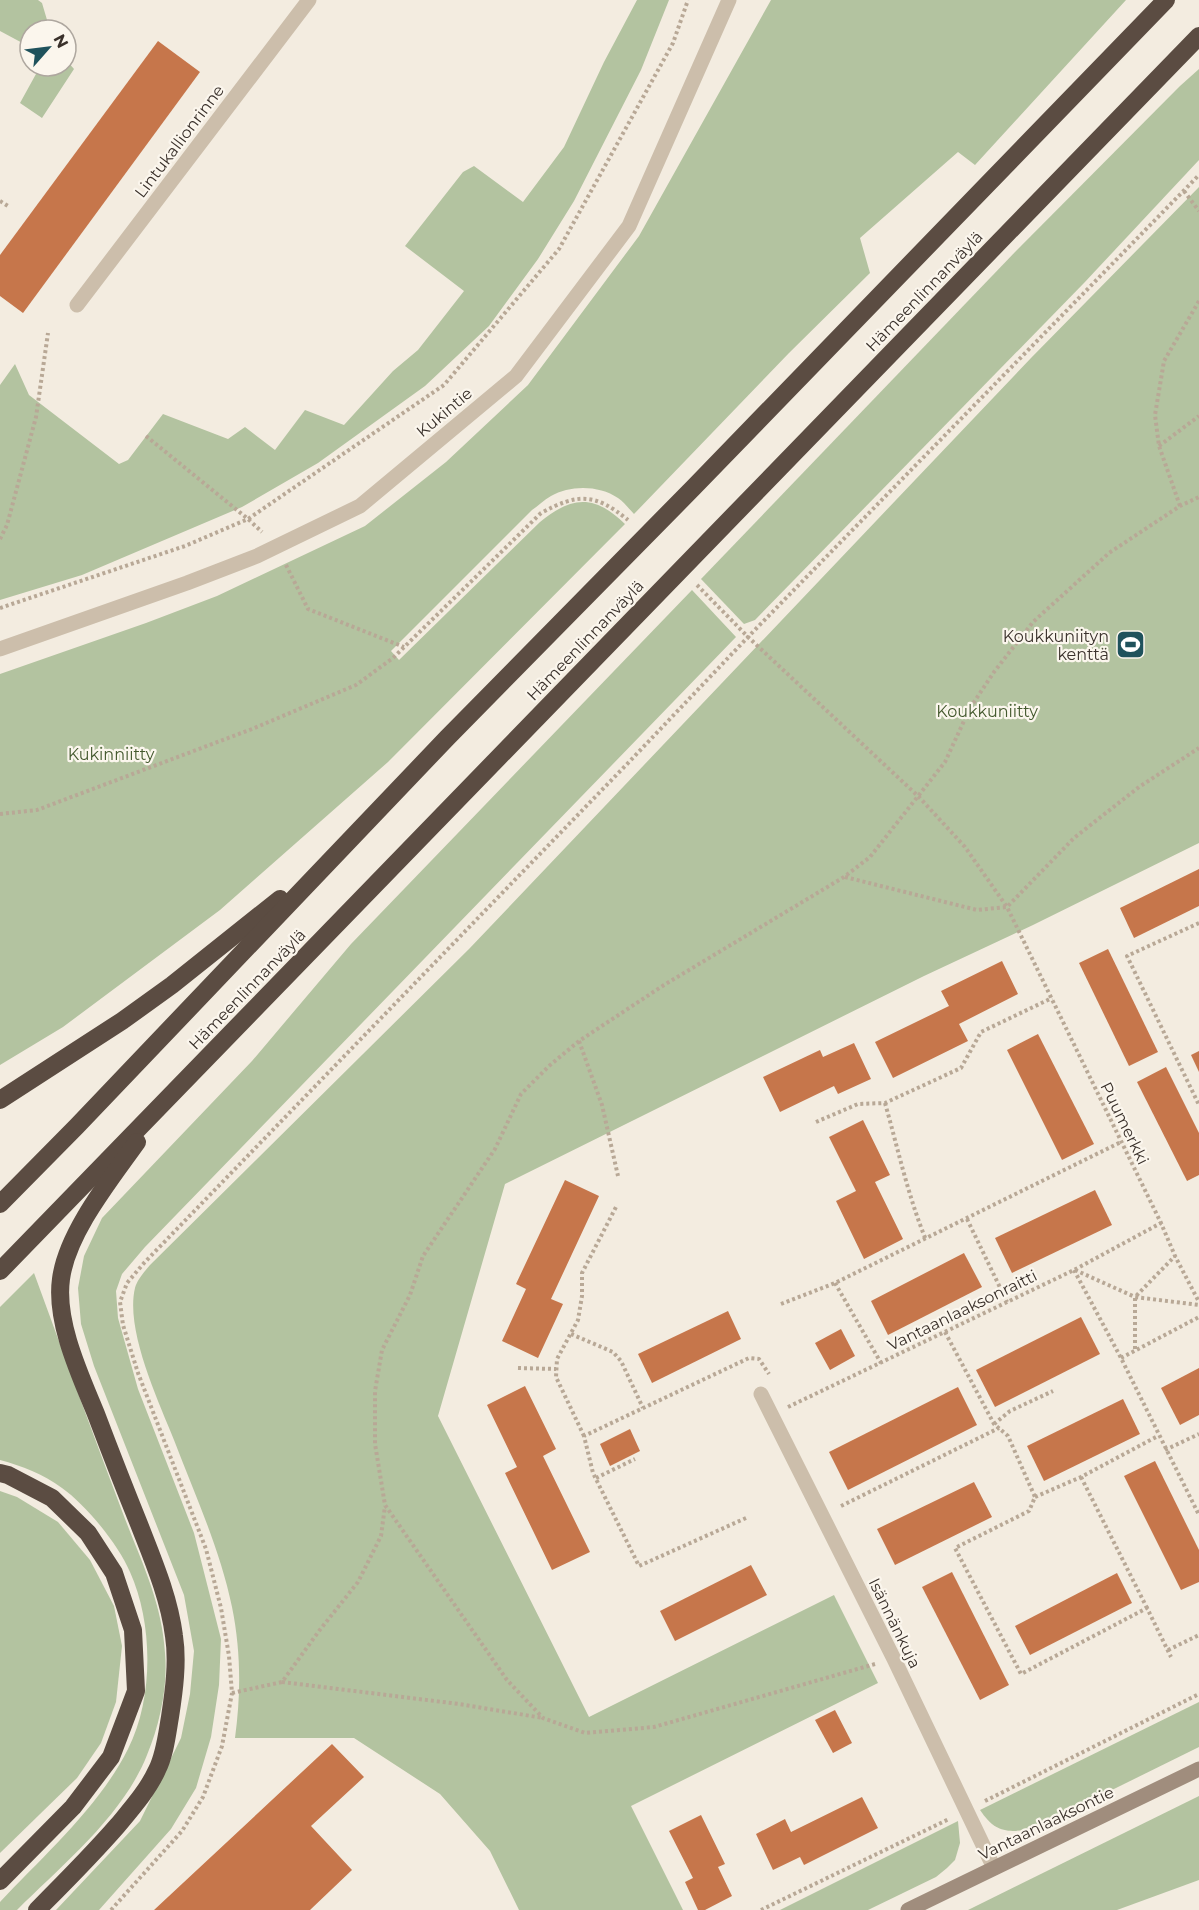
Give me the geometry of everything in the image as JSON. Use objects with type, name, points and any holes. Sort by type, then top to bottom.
[{"type":"highway","name":"Hämeenlinnanväylä","points":[[0,1204],[335,854],[1166,0]]},
{"type":"highway","name":"Hämeenlinnanväylä","points":[[0,1271],[1199,36]]},
{"type":"highway","points":[[0,1100],[122,1021],[172,985],[335,854]]},
{"type":"highway","points":[[37,1910],[91,1857],[134,1806],[158,1769],[167,1735],[174,1688],[174,1637],[164,1592],[66,1334],[60,1281],[65,1260],[100,1194],[172,1092]]},
{"type":"highway","points":[[0,1473],[52,1498],[88,1533],[114,1573],[133,1630],[136,1691],[111,1757],[73,1808],[0,1881]]},
{"type":"main road","name":"Vantaanlaaksontie","points":[[908,1910],[1199,1769]]},
{"type":"street","name":"Lintukallionrinne","points":[[77,305],[309,0]]},
{"type":"street","name":"Kukintie","points":[[0,649],[187,583],[277,547],[360,506],[516,376],[629,226],[729,0]]},
{"type":"street","name":"Isännänkuja","points":[[761,1394],[894,1659],[994,1868]]},
{"type":"path","points":[[0,608],[185,546],[248,519],[444,385],[559,249],[673,43],[688,0]]},
{"type":"path","points":[[111,1910],[182,1831],[203,1797],[222,1746],[232,1693],[221,1608],[206,1550],[138,1373],[123,1325],[120,1302],[127,1283],[748,637],[1199,175]]},
{"type":"path","points":[[1184,191],[1199,210]]},
{"type":"path","points":[[0,201],[8,206]]},
{"type":"path","points":[[1180,506],[1159,446],[1155,415],[1164,361],[1199,301]]},
{"type":"path","points":[[0,539],[7,525],[36,417],[48,333]]},
{"type":"path","points":[[1159,446],[1199,416]]},
{"type":"path","points":[[146,436],[248,519],[277,547],[308,609],[404,647]]},
{"type":"path","points":[[282,1682],[358,1582],[381,1536],[385,1505],[375,1444],[375,1391],[382,1350],[410,1295],[423,1256],[495,1149],[521,1094],[579,1041],[664,985],[844,877],[870,857],[945,762],[970,708],[994,672],[1033,622],[1109,553],[1180,506],[1199,497]]},
{"type":"path","points":[[0,814],[37,810],[252,729],[356,685],[393,658],[541,513],[560,503],[576,499],[595,499],[611,506],[628,520]]},
{"type":"path","name":"Puumerkki","points":[[697,585],[748,637],[919,797],[965,847],[1007,907],[1199,1304]]},
{"type":"path","points":[[844,877],[977,910],[1007,907],[1074,838],[1138,787],[1199,748]]},
{"type":"path","points":[[1199,923],[1127,956],[1199,1105]]},
{"type":"path","points":[[816,1122],[858,1104],[885,1103],[961,1068],[981,1032],[1052,999]]},
{"type":"path","points":[[579,1041],[602,1105],[618,1176]]},
{"type":"path","points":[[885,1103],[906,1175],[912,1207],[926,1240]]},
{"type":"path","points":[[781,1304],[836,1283],[1121,1142]]},
{"type":"path","points":[[616,1207],[582,1273],[582,1296],[578,1320],[557,1359],[556,1369],[556,1377],[584,1436],[596,1478],[639,1566],[746,1518]]},
{"type":"path","points":[[967,1219],[1007,1302]]},
{"type":"path","name":"Vantaanlaaksonraitti","points":[[772,1416],[1074,1270],[1161,1223]]},
{"type":"path","points":[[1135,1349],[1135,1297],[1174,1256]]},
{"type":"path","points":[[1074,1270],[1135,1297],[1199,1304]]},
{"type":"path","points":[[1074,1270],[1121,1358],[1199,1515]]},
{"type":"path","points":[[836,1283],[881,1363]]},
{"type":"path","points":[[1121,1358],[1199,1317]]},
{"type":"path","points":[[945,1332],[994,1424],[1008,1436],[1035,1497]]},
{"type":"path","points":[[570,1334],[613,1352],[621,1361],[643,1408]]},
{"type":"path","points":[[584,1436],[749,1358],[759,1359],[772,1379]]},
{"type":"path","points":[[518,1368],[556,1369]]},
{"type":"path","points":[[994,1424],[1010,1411],[1053,1391]]},
{"type":"path","points":[[849,1502],[999,1428]]},
{"type":"path","points":[[1165,1450],[1199,1434]]},
{"type":"path","points":[[1148,1608],[1021,1674],[955,1548],[1029,1511],[1035,1497],[1081,1477],[1158,1436]]},
{"type":"path","points":[[596,1478],[635,1460]]},
{"type":"path","points":[[1081,1477],[1171,1657]]},
{"type":"path","points":[[385,1505],[507,1680],[543,1718]]},
{"type":"path","points":[[1168,1650],[1199,1635]]},
{"type":"path","points":[[232,1693],[282,1682],[459,1704],[543,1718],[585,1733],[654,1727],[894,1659]]},
{"type":"path","points":[[762,1910],[967,1811],[1199,1694]]},
{"type":"green space","points":[[0,0],[38,0],[42,3],[46,18],[18,18],[18,41],[0,31]]},
{"type":"green space","points":[[637,0],[669,0],[641,70],[574,201],[538,259],[489,326],[425,386],[318,463],[242,507],[82,575],[0,600],[0,385],[15,364],[29,395],[119,464],[128,460],[163,414],[228,439],[245,427],[275,450],[305,410],[344,425],[393,371],[418,350],[464,291],[405,246],[463,172],[474,166],[523,202],[564,147],[604,62]]},
{"type":"green space","name":"Kukinniitty","points":[[771,0],[1126,0],[975,165],[958,152],[860,238],[870,273],[789,353],[634,514],[618,498],[593,489],[576,488],[551,496],[532,510],[391,651],[399,660],[540,522],[562,507],[573,503],[593,503],[614,514],[625,524],[388,762],[220,910],[63,1027],[0,1065],[0,674],[217,596],[365,526],[446,462],[528,385],[639,236]]},
{"type":"green space","points":[[1199,69],[1199,160],[1084,283],[755,620],[744,624],[701,579],[1016,251]]},
{"type":"green space","points":[[34,78],[68,78],[42,118],[20,103]]},
{"type":"green space","name":"Koukkuniitty","points":[[1199,187],[1199,843],[924,976],[505,1184],[438,1416],[589,1717],[834,1595],[878,1683],[631,1806],[683,1910],[519,1910],[490,1851],[440,1794],[354,1738],[235,1738],[239,1672],[232,1607],[214,1543],[145,1365],[135,1324],[133,1305],[136,1285],[150,1265],[469,949],[1031,358]]},
{"type":"green space","points":[[692,590],[736,637],[145,1247],[122,1274],[116,1291],[118,1318],[138,1389],[194,1533],[221,1639],[219,1685],[211,1737],[196,1788],[171,1829],[99,1910],[56,1910],[140,1821],[181,1738],[190,1694],[194,1651],[184,1595],[94,1366],[81,1324],[78,1288],[84,1256],[102,1218],[252,1061],[351,944]]},
{"type":"green space","points":[[34,1273],[149,1580],[160,1616],[166,1666],[162,1705],[152,1743],[123,1799],[72,1857],[17,1910],[0,1910],[0,1902],[70,1830],[116,1770],[136,1729],[143,1707],[146,1684],[147,1660],[143,1614],[138,1592],[118,1549],[91,1515],[62,1488],[32,1471],[0,1460],[0,1307]]},
{"type":"green space","points":[[0,1491],[17,1497],[58,1522],[90,1560],[114,1606],[122,1646],[116,1702],[101,1743],[77,1778],[0,1853]]},
{"type":"green space","points":[[1199,1702],[1199,1747],[1035,1828],[1018,1831],[1004,1830],[992,1824],[980,1810]]},
{"type":"green space","points":[[1199,1796],[1199,1880],[1117,1910],[968,1910]]},
{"type":"green space","points":[[958,1821],[960,1843],[955,1860],[936,1877],[868,1910],[780,1910]]},
{"type":"building","points":[[158,41],[200,72],[23,313],[0,296],[0,255]]},
{"type":"building","points":[[1199,869],[1199,906],[1134,938],[1120,908]]},
{"type":"building","points":[[1108,949],[1158,1052],[1129,1066],[1079,963]]},
{"type":"building","points":[[1002,961],[1018,994],[959,1024],[968,1041],[893,1078],[875,1042],[949,1006],[941,991]]},
{"type":"building","points":[[1038,1034],[1094,1144],[1062,1160],[1007,1050]]},
{"type":"building","points":[[854,1043],[871,1079],[838,1094],[834,1086],[780,1112],[763,1077],[820,1050],[823,1057]]},
{"type":"building","points":[[1199,1051],[1199,1072],[1191,1055]]},
{"type":"building","points":[[1166,1067],[1199,1133],[1199,1175],[1187,1181],[1137,1082]]},
{"type":"building","points":[[863,1120],[890,1175],[875,1182],[903,1239],[864,1259],[836,1201],[856,1191],[829,1137]]},
{"type":"building","points":[[565,1180],[599,1196],[551,1299],[563,1304],[538,1358],[502,1341],[526,1289],[516,1284]]},
{"type":"building","points":[[1095,1190],[1112,1225],[1012,1273],[995,1238]]},
{"type":"building","points":[[964,1253],[982,1287],[888,1335],[871,1301]]},
{"type":"building","points":[[728,1311],[741,1339],[652,1383],[638,1354]]},
{"type":"building","points":[[1081,1317],[1100,1354],[995,1407],[976,1370]]},
{"type":"building","points":[[841,1329],[855,1356],[830,1370],[815,1343]]},
{"type":"building","points":[[1199,1368],[1199,1415],[1180,1425],[1161,1388]]},
{"type":"building","points":[[525,1386],[556,1449],[543,1456],[590,1552],[552,1570],[505,1473],[517,1467],[487,1405]]},
{"type":"building","points":[[958,1387],[977,1425],[848,1490],[829,1452]]},
{"type":"building","points":[[1123,1399],[1140,1434],[1044,1481],[1027,1446]]},
{"type":"building","points":[[630,1429],[640,1451],[610,1466],[600,1444]]},
{"type":"building","points":[[1155,1461],[1199,1550],[1199,1582],[1181,1590],[1124,1476]]},
{"type":"building","points":[[974,1482],[992,1517],[895,1565],[877,1529]]},
{"type":"building","points":[[751,1565],[767,1595],[675,1641],[660,1611]]},
{"type":"building","points":[[952,1572],[1009,1685],[980,1700],[922,1587]]},
{"type":"building","points":[[1117,1573],[1132,1603],[1030,1655],[1015,1626]]},
{"type":"building","points":[[835,1710],[852,1743],[833,1753],[815,1720]]},
{"type":"building","points":[[332,1744],[364,1777],[311,1826],[352,1870],[310,1910],[154,1910]]},
{"type":"building","points":[[862,1797],[878,1828],[804,1865],[800,1857],[773,1870],[756,1834],[785,1819],[791,1832]]},
{"type":"building","points":[[701,1815],[725,1864],[718,1867],[732,1896],[705,1910],[698,1910],[685,1882],[693,1878],[669,1831]]},
{"type":"place","name":"Koukkuniityn kenttä","points":[[1130,645]]}]
